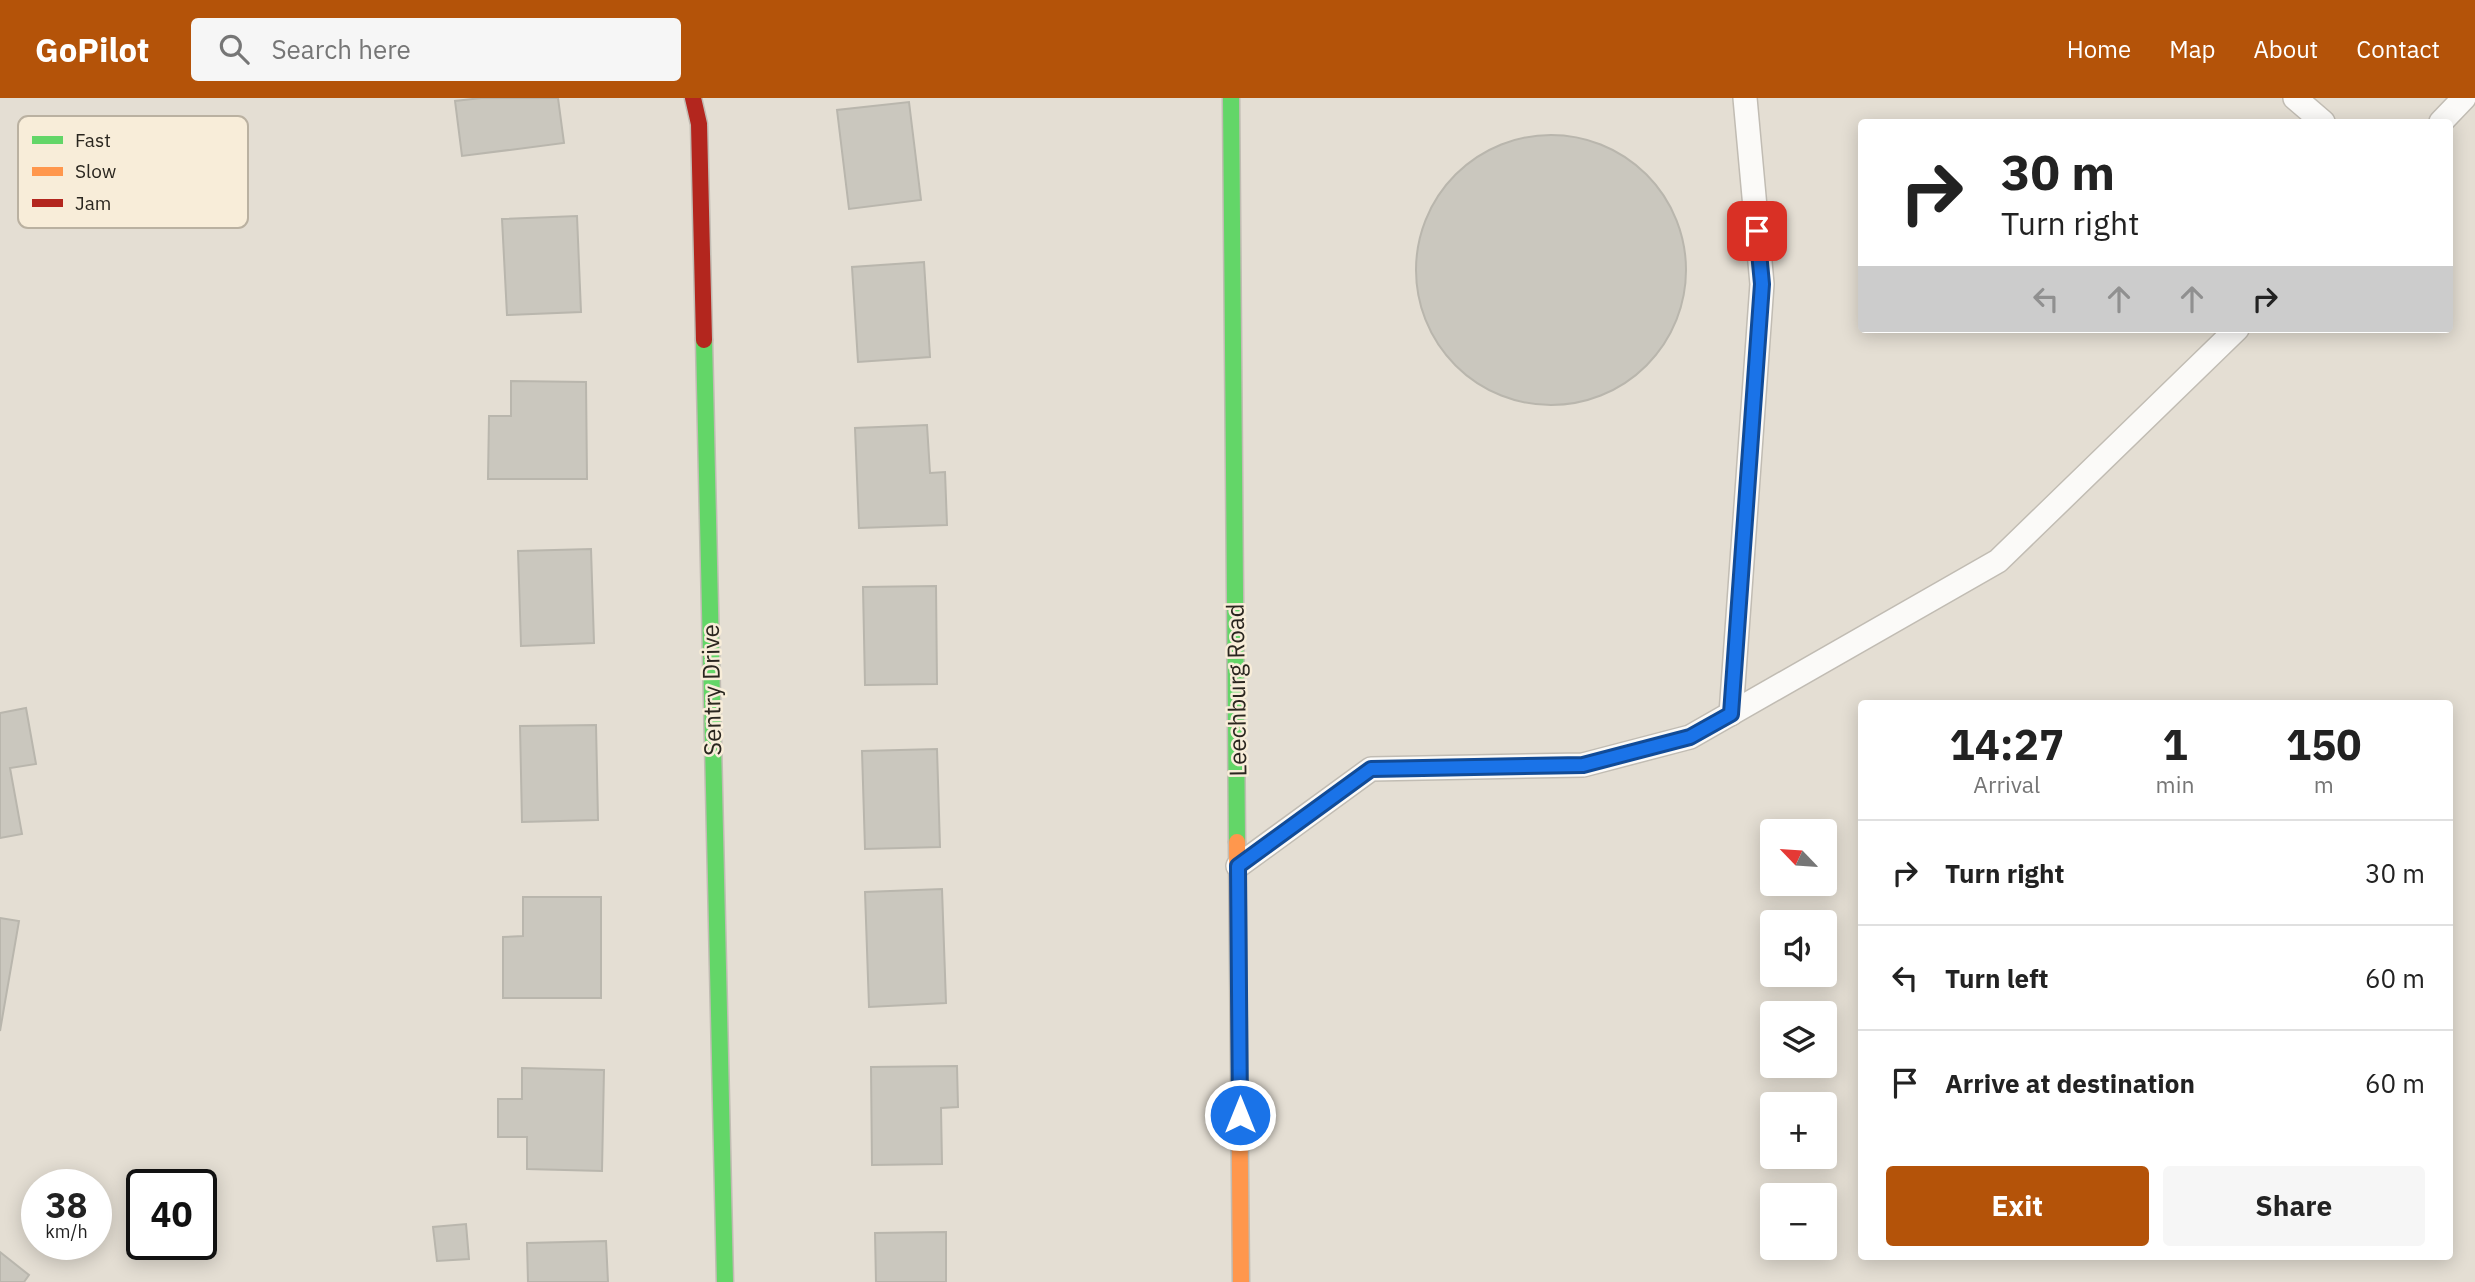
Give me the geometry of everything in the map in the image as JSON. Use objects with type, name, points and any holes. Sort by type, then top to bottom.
[{"type":"street","name":"Sentry Drive","points":[[693,98],[699,124],[725,1282]]},
{"type":"street","name":"Leechburg Road","points":[[1231,98],[1241,1282]]},
{"type":"lane","points":[[1731,714],[1762,284],[1745,98]]},
{"type":"lane","points":[[2295,98],[2320,119]]},
{"type":"lane","points":[[2444,119],[2464,98]]},
{"type":"lane","points":[[1238,866],[1371,769],[1583,765],[1690,737],[1998,561],[2233,333]]},
{"type":"building","points":[[481,98],[558,98],[564,143],[462,156],[455,101]]},
{"type":"building","points":[[909,102],[921,200],[849,209],[837,110]]},
{"type":"building","points":[[1551,135],[1590,141],[1614,151],[1646,175],[1670,207],[1680,231],[1686,270],[1680,309],[1670,333],[1646,365],[1614,389],[1590,399],[1551,405],[1512,399],[1488,389],[1456,365],[1432,333],[1422,309],[1416,270],[1422,231],[1432,207],[1456,175],[1488,151],[1512,141]]},
{"type":"building","points":[[577,216],[581,312],[507,315],[502,219]]},
{"type":"building","points":[[924,262],[930,357],[858,362],[852,267]]},
{"type":"building","points":[[511,381],[586,382],[587,479],[488,479],[489,416],[511,416]]},
{"type":"building","points":[[927,425],[930,473],[945,472],[947,525],[859,528],[855,428]]},
{"type":"building","points":[[591,549],[594,643],[521,646],[518,551]]},
{"type":"building","points":[[936,586],[937,684],[865,685],[863,587]]},
{"type":"building","points":[[26,708],[36,764],[10,768],[22,834],[0,838],[0,713]]},
{"type":"building","points":[[596,725],[598,820],[522,822],[520,726]]},
{"type":"building","points":[[937,749],[940,847],[865,849],[862,751]]},
{"type":"building","points":[[942,889],[946,1003],[869,1007],[865,892]]},
{"type":"building","points":[[523,897],[601,897],[601,998],[503,998],[503,937],[523,936]]},
{"type":"building","points":[[0,918],[19,921],[0,1031]]},
{"type":"building","points":[[957,1066],[958,1107],[941,1108],[942,1164],[872,1165],[871,1067]]},
{"type":"building","points":[[522,1068],[604,1070],[602,1171],[527,1169],[527,1137],[498,1137],[498,1099],[522,1099]]},
{"type":"building","points":[[466,1224],[469,1259],[437,1261],[433,1227]]},
{"type":"building","points":[[946,1232],[946,1282],[876,1282],[875,1233]]},
{"type":"building","points":[[606,1241],[608,1282],[528,1282],[527,1243]]},
{"type":"building","points":[[0,1252],[29,1275],[24,1282],[0,1282]]},
{"type":"traffic: fast","points":[[1231,98],[1237,842]]},
{"type":"traffic: fast","points":[[704,340],[725,1282]]},
{"type":"traffic: slow","points":[[1237,842],[1241,1282]]},
{"type":"traffic: jam","points":[[693,98],[699,124],[704,340]]},
{"type":"route","points":[[1240,1115],[1238,866],[1371,769],[1583,765],[1690,737],[1731,714],[1762,284],[1757,231]]}]
